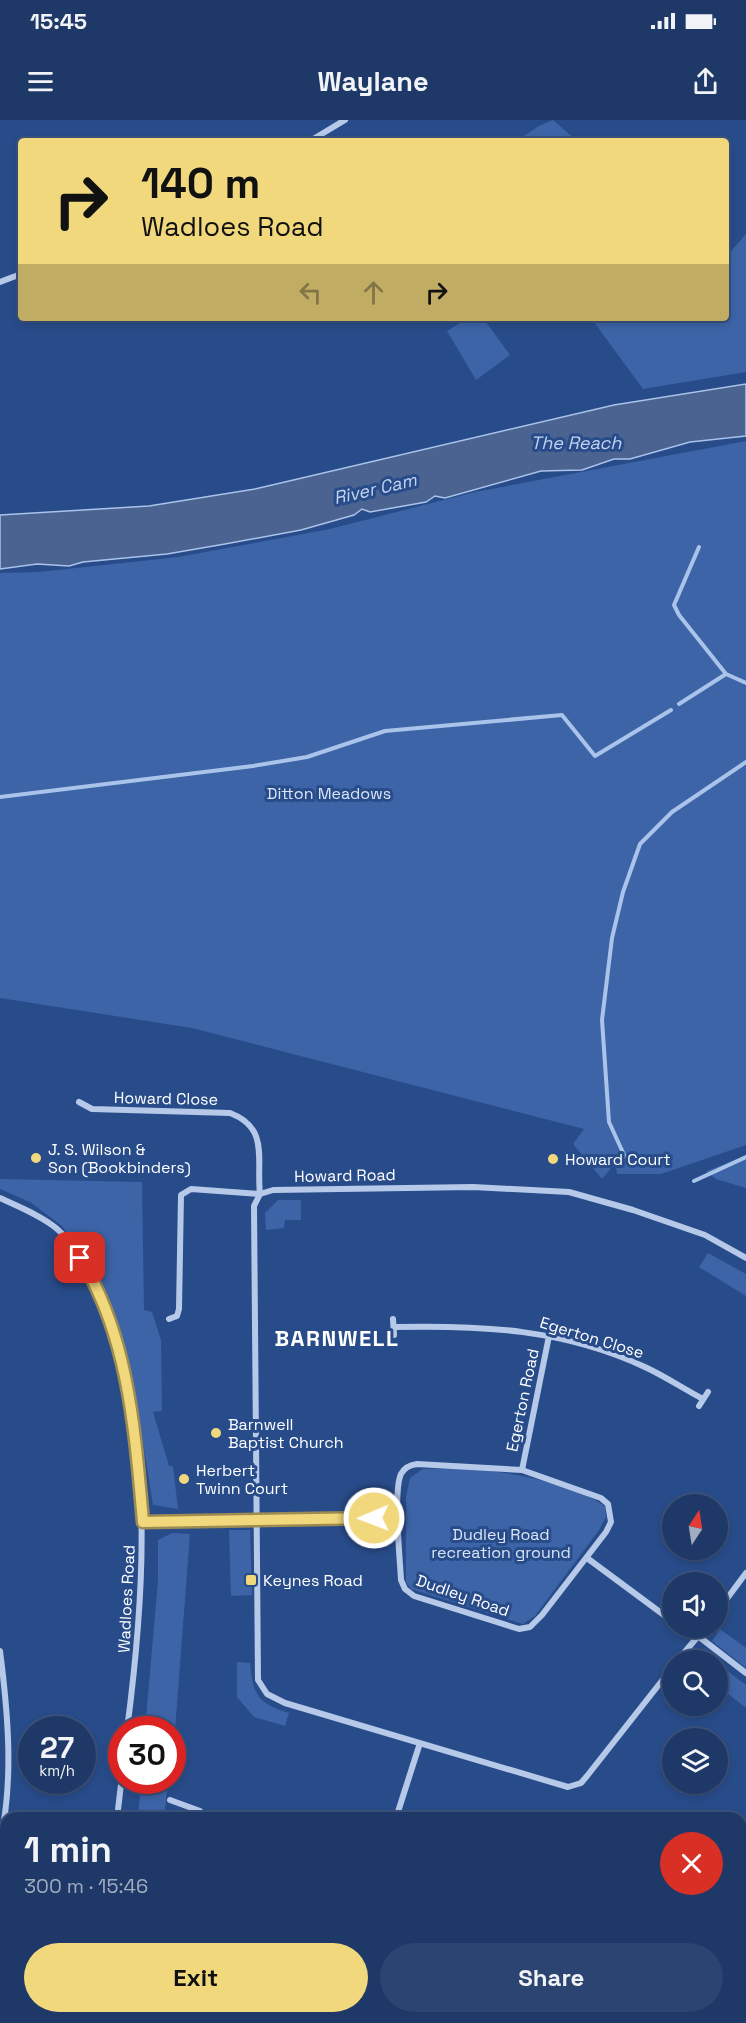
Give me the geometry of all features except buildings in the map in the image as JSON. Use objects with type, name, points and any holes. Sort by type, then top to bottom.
[{"type":"street","points":[[315,138],[345,120]]},
{"type":"street","points":[[0,282],[18,275]]},
{"type":"street","name":"Howard Close","points":[[79,1102],[92,1109],[210,1111],[230,1113],[244,1118],[253,1127],[259,1142],[260,1194]]},
{"type":"street","name":"Howard Road","points":[[169,1319],[177,1316],[179,1310],[178,1204],[181,1195],[191,1189],[260,1194],[273,1190],[473,1187],[569,1192],[633,1210],[705,1235],[746,1258]]},
{"type":"street","points":[[260,1194],[254,1206],[258,1680],[262,1688],[267,1694],[285,1703],[561,1786],[574,1786],[587,1776],[662,1681]]},
{"type":"street","name":"Wadloes Road","points":[[0,1198],[56,1228],[70,1243],[90,1274],[118,1347],[134,1427],[143,1522],[143,1573],[129,1716]]},
{"type":"street","points":[[393,1319],[394,1335]]},
{"type":"street","name":"Egerton Close","points":[[394,1327],[468,1326],[549,1336],[600,1350],[646,1368],[703,1399]]},
{"type":"street","name":"Egerton Road","points":[[522,1470],[549,1336]]},
{"type":"street","points":[[699,1406],[708,1392]]},
{"type":"street","name":"Dudley Road","points":[[410,1465],[522,1470],[601,1498],[608,1504],[611,1522],[543,1616],[530,1627],[519,1629],[414,1596],[405,1589],[401,1580],[398,1517],[400,1480],[410,1465]]},
{"type":"street","points":[[143,1522],[398,1517]]},
{"type":"street","points":[[587,1558],[662,1614]]},
{"type":"street","points":[[728,1597],[746,1573]]},
{"type":"street","points":[[686,1650],[696,1638]]},
{"type":"street","points":[[701,1638],[746,1672]]},
{"type":"street","points":[[0,1651],[8,1738],[5,1812]]},
{"type":"street","points":[[398,1812],[420,1743]]},
{"type":"street","points":[[118,1812],[120,1794]]},
{"type":"street","points":[[170,1800],[202,1812]]},
{"type":"green space","points":[[553,120],[574,138],[521,138]]},
{"type":"green space","points":[[746,234],[746,372],[643,389],[593,321],[729,321],[729,254]]},
{"type":"green space","points":[[463,321],[485,321],[510,355],[476,380],[447,331]]},
{"type":"green space","name":"Ditton Meadows","points":[[746,441],[746,1145],[661,1174],[617,1174],[616,1167],[621,1156],[602,1179],[573,1144],[584,1129],[192,1028],[0,998],[0,573],[39,572],[178,557],[330,529],[475,492]]},
{"type":"green space","points":[[746,1156],[746,1188],[716,1179],[706,1171]]},
{"type":"green space","points":[[0,1179],[142,1182],[144,1310],[152,1312],[161,1340],[162,1411],[153,1412],[169,1466],[173,1466],[178,1509],[153,1505],[135,1393],[101,1279],[62,1226],[30,1202],[0,1189]]},
{"type":"green space","points":[[278,1200],[301,1200],[301,1220],[285,1220],[284,1228],[266,1230],[265,1213]]},
{"type":"green space","points":[[708,1253],[746,1274],[746,1296],[699,1267]]},
{"type":"green space","name":"Dudley Road recreation ground","points":[[470,1468],[540,1480],[574,1490],[605,1506],[606,1517],[599,1530],[535,1616],[523,1624],[411,1589],[406,1582],[406,1497],[410,1478],[423,1469]]},
{"type":"green space","points":[[229,1530],[250,1530],[252,1595],[231,1596]]},
{"type":"green space","points":[[172,1533],[190,1534],[176,1716],[146,1716],[158,1581],[158,1540]]},
{"type":"green space","points":[[728,1635],[746,1648],[746,1668],[728,1654],[728,1650],[723,1650],[712,1641],[714,1638],[728,1638]]},
{"type":"green space","points":[[237,1662],[250,1663],[255,1691],[264,1702],[289,1713],[285,1726],[254,1717],[237,1697]]},
{"type":"green space","points":[[728,1671],[746,1685],[746,1708],[728,1694]]},
{"type":"green space","points":[[140,1794],[167,1794],[165,1812],[138,1812]]},
{"type":"water","name":"The Reach","points":[[746,384],[746,436],[690,442],[630,459],[614,459],[582,470],[541,471],[445,498],[435,496],[426,502],[370,512],[362,509],[354,515],[301,530],[225,544],[167,554],[83,562],[69,566],[37,564],[0,569],[0,515],[149,506],[255,489],[614,405]]},
{"type":"waterway","points":[[699,547],[674,605],[679,615],[726,674]]},
{"type":"waterway","points":[[679,704],[726,674],[746,683]]},
{"type":"waterway","points":[[0,797],[253,766],[307,757],[385,731],[562,715],[595,756],[671,710]]},
{"type":"waterway","points":[[625,1157],[609,1122],[602,1020],[612,938],[623,892],[640,844],[672,812],[746,762]]},
{"type":"waterway","points":[[694,1181],[746,1157]]},
{"type":"place","name":"J. S. Wilson & Son (Bookbinders)","points":[[36,1158]]},
{"type":"place","name":"Howard Court","points":[[553,1159]]},
{"type":"place","name":"Barnwell Baptist Church","points":[[216,1433]]},
{"type":"place","name":"Herbert Twinn Court","points":[[184,1479]]},
{"type":"place","name":"Keynes Road","points":[[251,1580]]},
{"type":"district","name":"BARNWELL","points":[[337,1338]]},
{"type":"route","points":[[80,1258],[101,1299],[118,1347],[134,1427],[143,1522],[374,1518]]},
{"type":"water label","name":"River Cam","points":[[375,489]]}]
